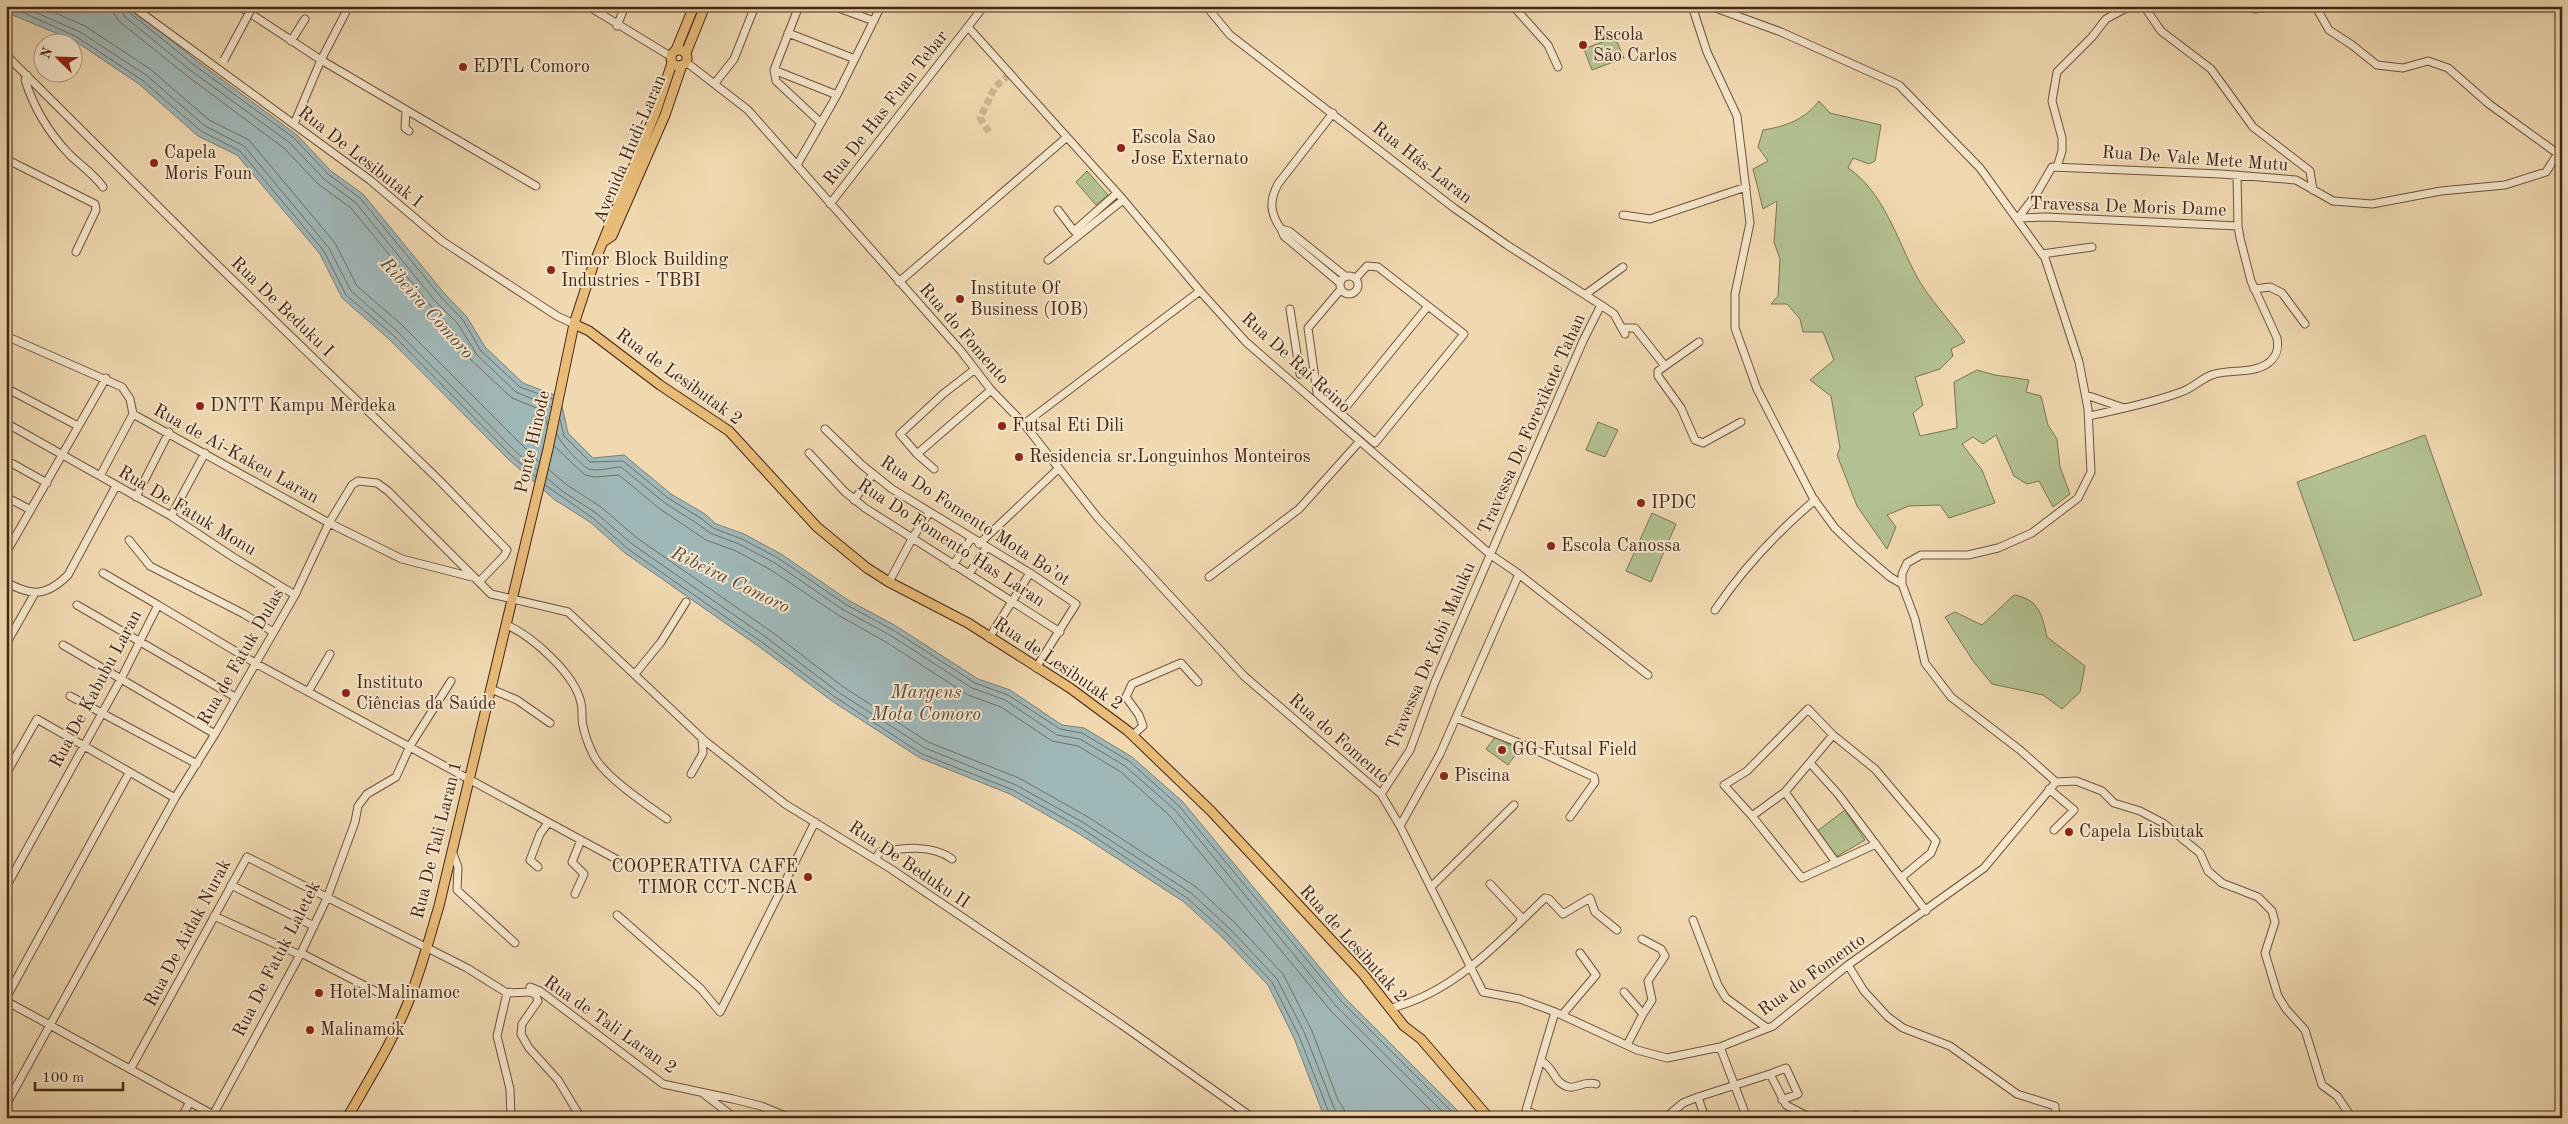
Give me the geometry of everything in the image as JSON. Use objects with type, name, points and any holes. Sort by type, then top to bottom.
[{"type":"main road","points":[[660,113],[673,56],[694,6]]},
{"type":"main road","name":"Avenida Hudi-Laran","points":[[660,113],[685,60],[705,6]]},
{"type":"main road","points":[[682,50],[685,60],[678,66],[673,56],[682,50]]},
{"type":"main road","name":"Ponte Hinode","points":[[523,556],[573,336],[574,324],[603,242],[660,113]]},
{"type":"main road","name":"Rua de Lesibutak 2","points":[[574,324],[589,331],[660,385],[729,430],[817,527],[842,550],[889,582],[968,622],[989,638],[1070,688],[1133,735],[1211,811],[1392,1008],[1404,1026],[1422,1039],[1489,1118]]},
{"type":"main road","name":"Rua De Tali Laran 1","points":[[347,1118],[380,1062],[411,996],[452,851],[468,778],[523,556]]},
{"type":"street","name":"Rua De Lesibutak I","points":[[132,6],[370,180],[442,240],[550,312],[574,324]]},
{"type":"street","points":[[219,70],[253,6]]},
{"type":"street","points":[[294,124],[321,60],[349,6]]},
{"type":"street","points":[[588,6],[617,26],[673,56]]},
{"type":"street","points":[[617,26],[625,6]]},
{"type":"street","points":[[715,84],[734,59],[754,6]]},
{"type":"street","points":[[799,6],[774,70],[776,82],[821,123]]},
{"type":"street","points":[[833,6],[874,21]]},
{"type":"street","points":[[797,165],[837,95],[881,6]]},
{"type":"street","name":"Rua De Has Fuan Tebar","points":[[830,204],[984,6]]},
{"type":"street","name":"Rua Hás-Laran","points":[[1206,6],[1230,35],[1462,213],[1507,245],[1586,294],[1614,314],[1624,331],[1635,328],[1665,366]]},
{"type":"street","points":[[1513,6],[1548,45],[1558,66]]},
{"type":"street","points":[[1692,6],[1707,52],[1738,116],[1750,223],[1735,294],[1735,328],[1757,389],[1798,470],[1815,500],[1835,528],[1854,547],[1890,577],[1902,584]]},
{"type":"street","points":[[1710,6],[1781,32],[1899,85],[1980,168],[2018,218],[2042,254],[2063,308],[2086,395],[2089,416],[2091,472],[2078,498],[2032,533],[1998,548],[1968,555],[1921,555],[1912,558],[1902,574],[1902,584],[1915,619],[1925,663],[1951,697],[2020,750],[2056,782],[2076,781],[2102,792],[2114,803],[2140,811],[2163,823],[2200,853],[2208,871],[2222,882],[2258,897],[2272,911],[2275,922],[2265,953],[2278,996],[2286,1009],[2305,1030],[2322,1085],[2337,1096],[2352,1118]]},
{"type":"street","points":[[2018,218],[2037,193],[2052,167],[2057,167],[2062,151],[2062,138],[2052,101],[2057,72],[2092,37],[2106,19],[2130,6]]},
{"type":"street","points":[[2144,6],[2161,31],[2211,69],[2253,127],[2310,171],[2313,190]]},
{"type":"street","points":[[2248,6],[2255,8],[2278,6]]},
{"type":"street","points":[[2315,7],[2329,30],[2352,45],[2376,65],[2403,68],[2428,61],[2448,68],[2489,104],[2562,156]]},
{"type":"street","points":[[242,8],[321,60],[536,186]]},
{"type":"street","points":[[291,41],[305,20]]},
{"type":"street","name":"Rua De Rai Reino","points":[[968,27],[1117,193],[1246,342],[1491,555],[1519,574],[1648,675]]},
{"type":"street","points":[[788,33],[854,59]]},
{"type":"street","name":"Rua De Beduku I","points":[[6,55],[206,254],[440,480],[507,550],[504,556],[476,580]]},
{"type":"street","name":"Rua do Fomento","points":[[685,60],[748,110],[961,351],[991,390],[1024,424],[1058,470],[1098,518],[1244,676],[1381,794],[1400,826],[1483,992],[1520,999],[1559,1013],[1637,1050],[1666,1058],[1720,1047],[1773,1026],[1848,965],[1984,868],[2056,782]]},
{"type":"street","points":[[774,70],[837,95]]},
{"type":"street","points":[[27,75],[25,80],[27,87],[44,124],[70,155],[103,187]]},
{"type":"street","points":[[406,110],[405,128],[409,131]]},
{"type":"street","points":[[1281,229],[1289,231],[1345,276],[1351,275],[1356,278],[1358,282],[1355,292],[1350,294],[1284,236],[1271,208],[1272,196],[1278,184],[1333,113]]},
{"type":"street","points":[[899,282],[1067,137]]},
{"type":"street","name":"Rua De Vale Mete Mutu","points":[[2057,167],[2236,175],[2296,180],[2333,201],[2372,204],[2441,191],[2505,185],[2546,172],[2555,158],[2562,156]]},
{"type":"street","points":[[6,159],[95,204],[96,210],[76,252]]},
{"type":"street","points":[[2089,416],[2184,391],[2204,378],[2216,374],[2246,371],[2266,364],[2277,351],[2277,338],[2254,289],[2238,226],[2236,175]]},
{"type":"street","points":[[1624,215],[1650,219],[1746,187]]},
{"type":"street","points":[[1058,210],[1074,231],[1117,193]]},
{"type":"street","points":[[1048,260],[1123,200]]},
{"type":"street","name":"Travessa De Moris Dame","points":[[2018,218],[2046,216],[2238,226]]},
{"type":"street","points":[[2042,254],[2092,247]]},
{"type":"street","points":[[1345,276],[1340,286],[1308,328],[1317,393],[1375,443],[1464,334],[1378,267],[1366,266],[1356,278]]},
{"type":"street","points":[[1586,294],[1623,267]]},
{"type":"street","points":[[2254,289],[2270,287],[2282,292],[2305,324]]},
{"type":"street","points":[[1024,424],[1200,291]]},
{"type":"street","name":"Travessa De Forexikote Tahan","points":[[1491,555],[1583,341],[1601,305]]},
{"type":"street","points":[[1341,413],[1428,306]]},
{"type":"street","points":[[1290,310],[1300,374],[1314,370]]},
{"type":"street","name":"Rua de Ai-Kakeu Laran","points":[[6,336],[122,386],[130,399],[133,414],[169,432],[329,523],[402,559],[476,580]]},
{"type":"street","points":[[1699,342],[1658,371],[1658,376],[1681,408],[1699,443],[1703,443],[1741,422]]},
{"type":"street","points":[[934,469],[898,436],[943,394],[974,370]]},
{"type":"street","points":[[6,552],[106,378]]},
{"type":"street","points":[[6,388],[78,426]]},
{"type":"street","points":[[917,454],[991,390]]},
{"type":"street","points":[[2086,395],[2124,408]]},
{"type":"street","points":[[100,476],[133,414]]},
{"type":"street","name":"Rua De Fatuk Monu","points":[[6,422],[171,516],[295,595]]},
{"type":"street","name":"Rua Do Fomento Mota Bo’ot","points":[[826,430],[873,474],[971,539],[1030,573],[1076,604],[1036,668]]},
{"type":"street","points":[[136,497],[169,432]]},
{"type":"street","points":[[1210,577],[1299,508],[1360,441]]},
{"type":"street","points":[[171,516],[205,453]]},
{"type":"street","name":"Rua Do Fomento Has Laran","points":[[809,453],[854,500],[1060,632]]},
{"type":"street","points":[[6,460],[47,483]]},
{"type":"street","points":[[969,574],[983,546],[1058,470]]},
{"type":"street","points":[[854,500],[873,474]]},
{"type":"street","name":"Rua de Fatuk Dulas","points":[[6,1105],[52,1025],[175,798],[215,734],[295,595],[329,523],[352,485],[358,481],[377,483],[396,498],[491,594],[568,612]]},
{"type":"street","points":[[6,582],[28,593],[35,593],[52,587],[68,575],[116,486]]},
{"type":"street","points":[[6,497],[31,510]]},
{"type":"street","points":[[1714,610],[1740,573],[1815,500]]},
{"type":"street","points":[[889,582],[929,512]]},
{"type":"street","points":[[6,535],[14,540]]},
{"type":"street","points":[[953,565],[971,539]]},
{"type":"street","points":[[129,540],[150,566],[244,614],[273,632]]},
{"type":"street","name":"Travessa De Kobi Maluku","points":[[1381,794],[1410,750],[1435,682],[1491,555]]},
{"type":"street","points":[[103,573],[158,605]]},
{"type":"street","points":[[989,638],[1030,573]]},
{"type":"street","points":[[1400,826],[1426,782],[1519,574]]},
{"type":"street","points":[[6,644],[35,593]]},
{"type":"street","points":[[635,674],[661,642],[686,602]]},
{"type":"street","points":[[77,604],[235,697]]},
{"type":"street","name":"Rua De Kabubu Laran","points":[[6,887],[44,815],[122,677],[158,605],[255,664],[410,746],[616,859]]},
{"type":"street","name":"Rua De Beduku II","points":[[568,612],[702,738],[784,804],[875,859],[1122,1025],[1253,1118]]},
{"type":"street","points":[[507,626],[522,633],[540,646],[565,674],[581,701],[582,724],[593,756],[632,794],[667,819]]},
{"type":"street","points":[[62,644],[122,677],[215,734]]},
{"type":"street","points":[[308,692],[330,654]]},
{"type":"street","points":[[1133,735],[1143,726],[1139,714],[1126,697],[1132,684],[1181,663],[1198,682]]},
{"type":"street","name":"Rua De Fatuk Laletek","points":[[216,1116],[328,898],[355,822],[358,806],[367,794],[396,777],[410,746],[451,681]]},
{"type":"street","points":[[491,689],[517,700],[550,723]]},
{"type":"street","points":[[70,696],[196,764]]},
{"type":"street","points":[[1876,844],[1835,861],[1802,878],[1752,816],[1724,785],[1747,771],[1808,709],[1833,735],[1876,770],[1936,841],[1932,853],[1902,878]]},
{"type":"street","points":[[1456,718],[1529,747],[1594,777],[1595,782],[1592,789],[1570,817]]},
{"type":"street","points":[[6,774],[37,719],[175,798]]},
{"type":"street","points":[[1752,816],[1785,792],[1833,735]]},
{"type":"street","points":[[691,774],[703,753],[702,738]]},
{"type":"street","points":[[1810,763],[1876,844],[1926,911]]},
{"type":"street","points":[[129,773],[6,999],[216,1116]]},
{"type":"street","points":[[2049,789],[2074,810],[2054,830]]},
{"type":"street","points":[[1785,792],[1835,861]]},
{"type":"street","points":[[1431,887],[1514,805]]},
{"type":"street","points":[[617,915],[701,989],[720,1012],[815,822]]},
{"type":"street","points":[[538,867],[530,860],[540,834],[548,823]]},
{"type":"street","points":[[575,894],[584,874],[572,862],[581,840]]},
{"type":"street","points":[[875,859],[880,852],[895,849],[936,849],[952,859]]},
{"type":"street","points":[[452,851],[458,867],[457,890],[515,943]]},
{"type":"street","name":"Rua De Aidak Nurak","points":[[131,1068],[247,857],[467,968],[507,993]]},
{"type":"street","points":[[1490,884],[1520,916],[1521,921]]},
{"type":"street","points":[[231,885],[314,926]]},
{"type":"street","points":[[1392,1008],[1424,996],[1471,968],[1545,898],[1549,899],[1563,914],[1590,898],[1595,912],[1617,930]]},
{"type":"street","points":[[214,916],[300,954],[379,993]]},
{"type":"street","points":[[1693,920],[1718,986],[1726,998],[1767,1028]]},
{"type":"street","points":[[1627,1045],[1652,1000],[1648,981],[1665,956],[1661,949],[1642,939]]},
{"type":"street","points":[[1543,1118],[1526,1110],[1541,1060],[1559,1013],[1596,975],[1580,952]]},
{"type":"street","points":[[1848,965],[1864,991],[1896,1022],[1918,1035],[1950,1046],[2017,1094],[2055,1106],[2056,1118]]},
{"type":"street","name":"Rua de Tali Laran 2","points":[[507,993],[531,987],[540,991],[663,1084],[761,1106],[790,1118]]},
{"type":"street","points":[[510,1118],[510,1089],[497,1036],[507,993],[531,992],[536,995],[538,1001],[522,1024],[522,1034],[529,1048],[558,1080],[581,1118]]},
{"type":"street","points":[[1624,992],[1643,1014]]},
{"type":"street","points":[[1720,1047],[1747,1118]]},
{"type":"street","points":[[1541,1060],[1550,1066],[1559,1083],[1570,1088],[1584,1083],[1596,1084]]},
{"type":"street","points":[[1665,1118],[1683,1103],[1786,1068],[1798,1094],[1782,1100]]},
{"type":"street","points":[[1770,1074],[1786,1105],[1811,1118]]},
{"type":"street","points":[[703,1093],[735,1118]]},
{"type":"street","points":[[1698,1097],[1705,1118]]},
{"type":"street","points":[[181,1118],[190,1102]]},
{"type":"street","points":[[1848,1118],[1856,1115],[1858,1118]]},
{"type":"street","points":[[937,1118],[946,1118]]},
{"type":"green space","points":[[1615,37],[1624,58],[1592,70],[1584,49]]},
{"type":"green space","points":[[1819,101],[1830,113],[1881,125],[1875,161],[1869,164],[1853,158],[1848,168],[1871,190],[1880,203],[1921,284],[1965,342],[1951,349],[1953,356],[1940,369],[1915,377],[1923,405],[1913,413],[1920,436],[1957,428],[1954,382],[1977,370],[1995,375],[2029,380],[2026,392],[2041,396],[2048,425],[2057,439],[2060,467],[2070,494],[2053,507],[2039,481],[2027,484],[2014,476],[1996,435],[1983,444],[1973,437],[1962,444],[1982,470],[1995,503],[1949,518],[1940,505],[1909,506],[1887,515],[1896,527],[1887,549],[1857,506],[1837,455],[1840,448],[1831,396],[1810,380],[1834,360],[1823,332],[1803,332],[1800,319],[1787,304],[1771,304],[1778,296],[1780,259],[1774,242],[1777,201],[1763,209],[1753,169],[1768,161],[1758,147],[1763,130],[1794,121],[1807,113]]},
{"type":"green space","points":[[1087,171],[1108,195],[1096,205],[1076,182]]},
{"type":"green space","points":[[1598,422],[1618,430],[1605,457],[1586,450]]},
{"type":"green space","points":[[2425,435],[2482,595],[2354,641],[2297,482]]},
{"type":"green space","points":[[1652,513],[1676,524],[1651,582],[1626,571]]},
{"type":"green space","points":[[2014,595],[2029,600],[2034,604],[2041,615],[2047,637],[2085,666],[2080,692],[2062,709],[2043,695],[1992,684],[1973,661],[1945,617],[1955,612],[1982,625]]},
{"type":"green space","name":"GG Futsal Field","points":[[1496,736],[1518,751],[1508,765],[1486,749]]},
{"type":"green space","points":[[1845,810],[1865,840],[1836,857],[1816,832]]},
{"type":"water","name":"Margens Mota Comoro","points":[[6,6],[129,6],[197,61],[297,135],[331,171],[363,194],[444,293],[467,317],[485,347],[523,383],[560,397],[568,433],[593,458],[624,455],[671,494],[705,514],[716,524],[744,534],[781,554],[848,600],[896,626],[978,679],[1010,690],[1062,725],[1084,728],[1132,757],[1183,802],[1345,998],[1465,1118],[1328,1118],[1322,1111],[1294,1038],[1268,985],[1222,937],[1184,902],[1078,833],[1010,794],[920,758],[832,701],[761,648],[625,553],[590,522],[555,500],[508,459],[389,339],[342,298],[320,254],[237,155],[198,136],[139,84],[82,46],[82,32],[53,32],[10,14]]},
{"type":"tunnel","points":[[989,132],[980,118],[995,87],[1011,73]]},
{"type":"place","name":"Escola São Carlos","points":[[1583,45]]},
{"type":"place","name":"EDTL Comoro","points":[[463,67]]},
{"type":"place","name":"Escola Sao Jose Externato","points":[[1121,148]]},
{"type":"place","name":"Capela Moris Foun","points":[[154,163]]},
{"type":"place","name":"Timor Block Building Industries - TBBI","points":[[551,270]]},
{"type":"place","name":"Institute Of Business (IOB)","points":[[960,299]]},
{"type":"place","name":"DNTT Kampu Merdeka","points":[[200,406]]},
{"type":"place","name":"Futsal Eti Dili","points":[[1002,426]]},
{"type":"place","name":"Residencia sr.Longuinhos Monteiros","points":[[1019,457]]},
{"type":"place","name":"IPDC","points":[[1641,503]]},
{"type":"place","name":"Escola Canossa","points":[[1551,546]]},
{"type":"place","name":"Instituto Ciências da Saúde","points":[[346,693]]},
{"type":"place","name":"GG Futsal Field","points":[[1502,750]]},
{"type":"place","name":"Piscina","points":[[1444,776]]},
{"type":"place","name":"Capela Lisbutak","points":[[2069,832]]},
{"type":"place","name":"COOPERATIVA CAFE TIMOR CCT-NCBA","points":[[808,877]]},
{"type":"place","name":"Hotel Malinamoc","points":[[319,993]]},
{"type":"place","name":"Malinamok","points":[[310,1030]]},
{"type":"water label","name":"Ribeira Comoro","points":[[426,309]]},
{"type":"water label","name":"Ribeira Comoro","points":[[730,581]]}]
